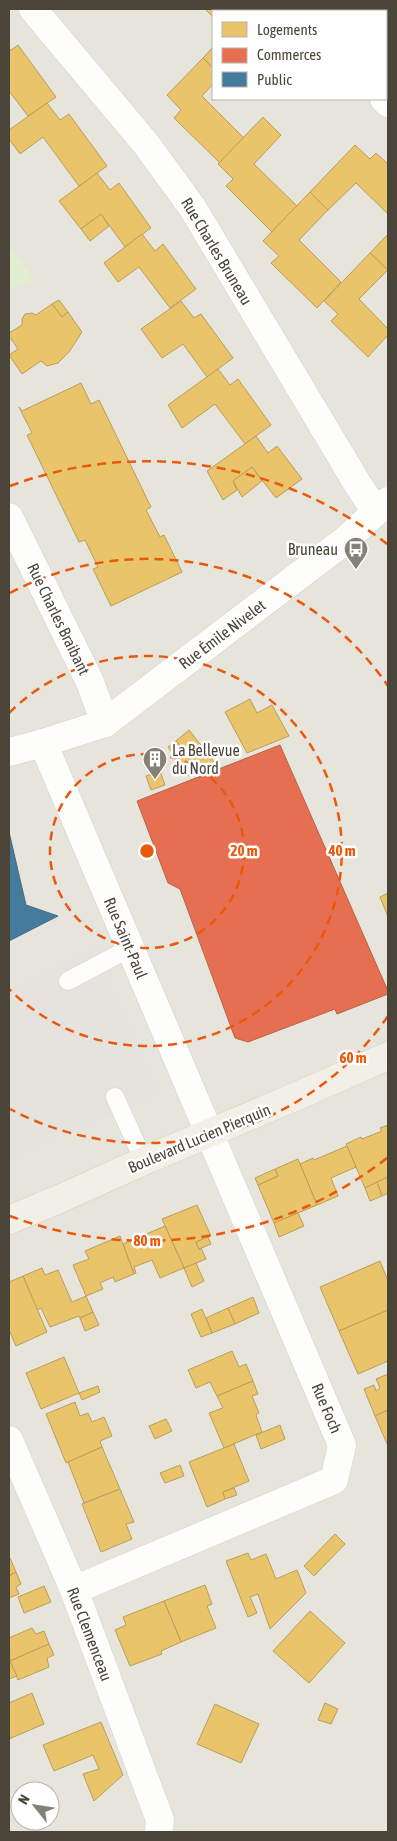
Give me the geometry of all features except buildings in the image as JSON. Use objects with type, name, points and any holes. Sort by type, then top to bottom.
[{"type":"main road","name":"Boulevard Lucien Pierquin","points":[[9,1220],[388,1056]]},
{"type":"street","name":"Rue Charles Bruneau","points":[[33,9],[146,144],[192,207],[357,484],[382,507]]},
{"type":"street","name":"Rue Émile Nivelet","points":[[9,752],[105,723],[343,542],[382,507]]},
{"type":"street","name":"Rue Charles Braibant","points":[[9,517],[90,682],[105,723]]},
{"type":"street","name":"Rue Saint-Paul","points":[[43,743],[210,1134]]},
{"type":"street","name":"Rue Foch","points":[[74,1590],[334,1480],[342,1445],[210,1134]]},
{"type":"street","name":"Rue Clemenceau","points":[[9,1440],[74,1590],[160,1820],[159,1832]]},
{"type":"lane","points":[[68,981],[130,948]]},
{"type":"lane","points":[[115,1098],[144,1160]]},
{"type":"shaded area","points":[[9,9],[388,9],[388,1832],[9,1832]]},
{"type":"shaded area","points":[[93,946],[161,1094],[9,1159],[9,989]]},
{"type":"green space","points":[[9,246],[34,279],[9,290]]},
{"type":"place","name":"Bruneau","points":[[356,570]]},
{"type":"place","name":"La Bellevue du Nord","points":[[155,780]]}]
